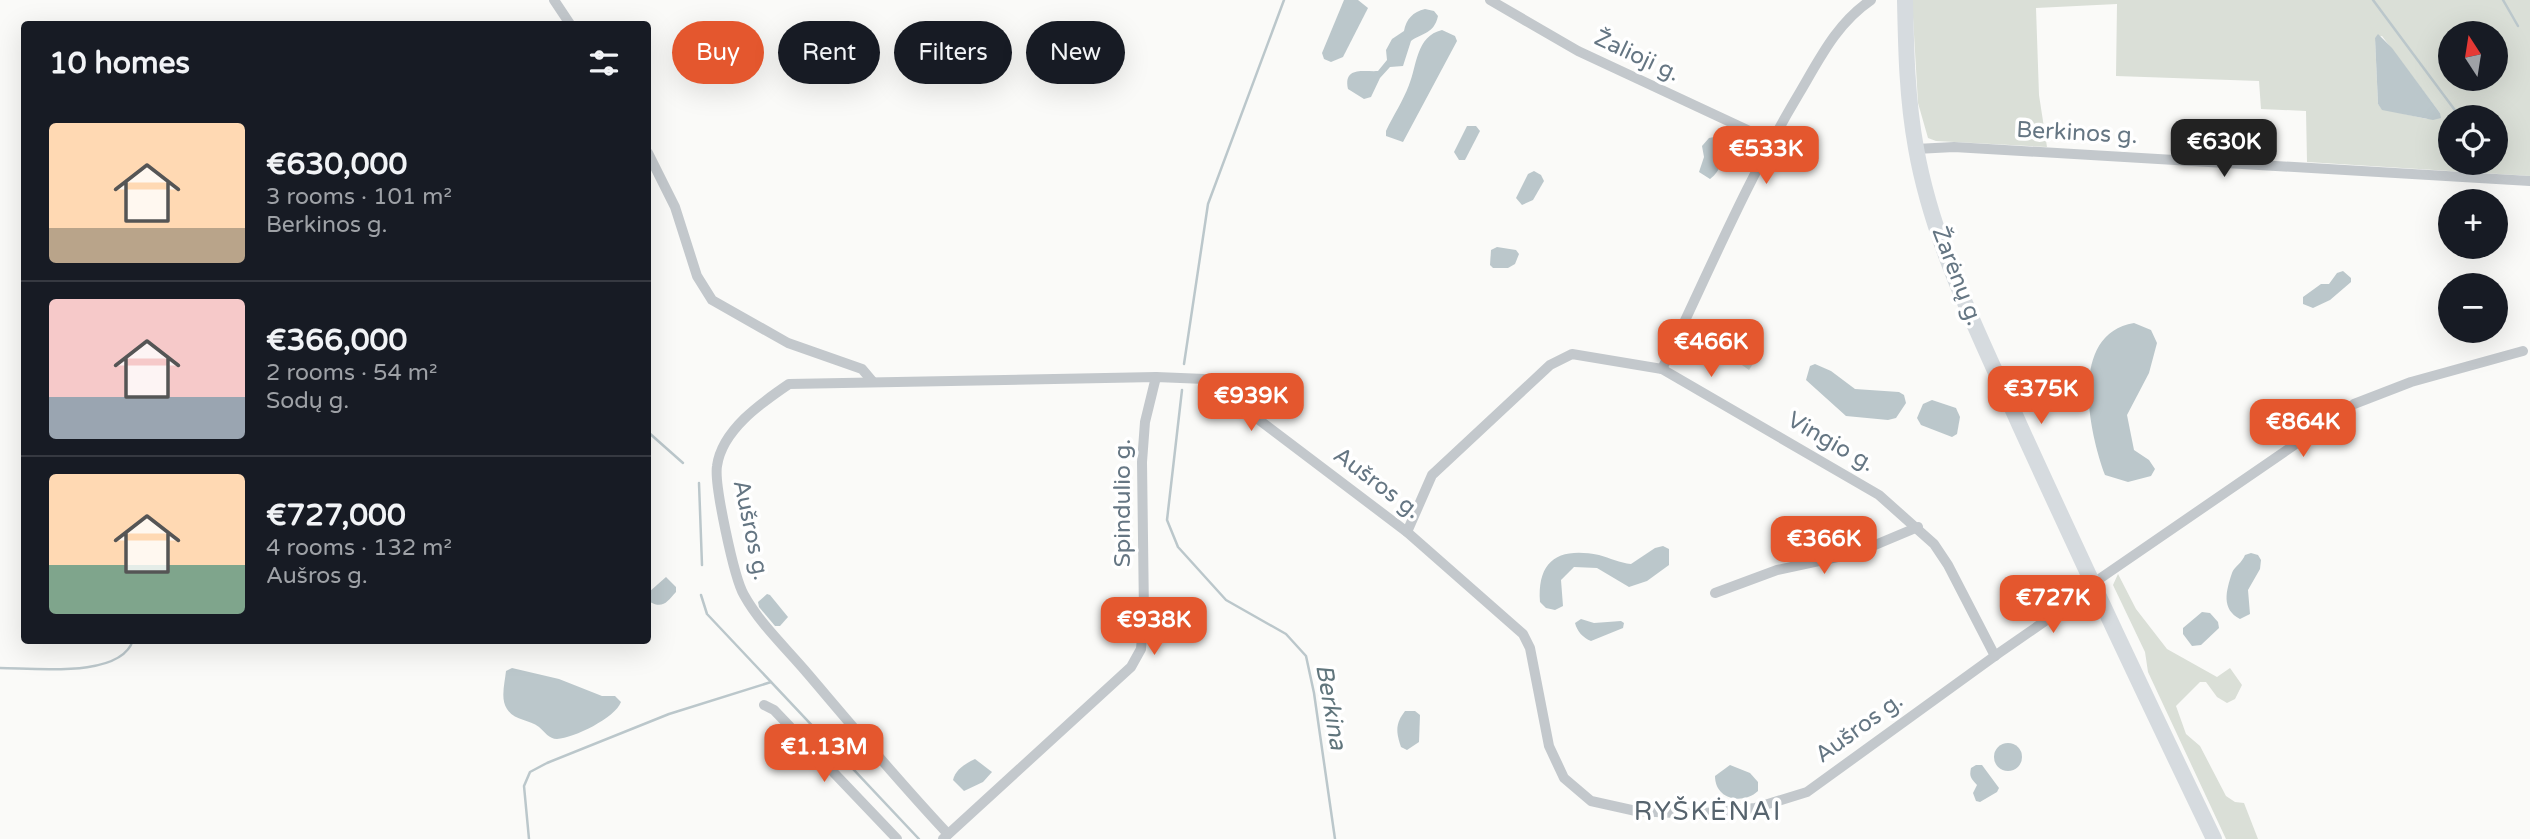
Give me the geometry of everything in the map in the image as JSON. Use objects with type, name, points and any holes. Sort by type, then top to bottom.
[{"type":"main road","name":"Žarėnų g.","points":[[1905,0],[1906,70],[1916,149],[1935,222],[1959,288],[2094,587],[2214,839]]},
{"type":"street","points":[[554,0],[568,21]]},
{"type":"street","name":"Žalioji g.","points":[[1490,0],[1577,51],[1771,141]]},
{"type":"street","points":[[1662,369],[1771,141],[1831,40],[1848,17],[1871,0]]},
{"type":"street","name":"Berkinos g.","points":[[1916,149],[1954,147],[2530,181]]},
{"type":"street","points":[[651,159],[675,207],[697,275],[712,300],[788,343],[862,369],[873,382]]},
{"type":"street","name":"Aušros g.","points":[[946,837],[745,598],[732,562],[716,467],[725,443],[758,405],[789,384],[1156,377],[1205,379],[1407,532],[1522,634],[1532,655],[1549,746],[1564,778],[1591,801],[1636,811],[1695,814],[1755,808],[1807,792],[1995,656],[2354,404],[2411,382],[2523,351]]},
{"type":"street","name":"Vingio g.","points":[[1407,532],[1432,475],[1550,365],[1572,354],[1662,369],[1879,495],[1918,527],[1948,565],[1995,656]]},
{"type":"street","name":"Spindulio g.","points":[[946,837],[1130,667],[1140,649],[1144,614],[1144,422],[1156,377]]},
{"type":"street","points":[[1715,593],[1777,570],[1856,553],[1918,527]]},
{"type":"street","points":[[764,705],[774,710],[897,839]]},
{"type":"shaded area","points":[[1344,0],[1358,0],[1368,8],[1343,57],[1331,62],[1324,59],[1322,53]]},
{"type":"shaded area","points":[[1912,0],[2530,0],[2530,176],[2508,175],[2508,105],[2438,105],[2438,110],[2382,36],[2375,38],[2378,104],[2382,109],[2427,119],[2438,114],[2438,170],[2307,162],[2306,111],[2261,109],[2259,81],[2116,76],[2117,4],[2036,8],[2039,95],[2047,147],[1936,141],[1928,138],[1918,103]]},
{"type":"shaded area","points":[[1425,9],[1434,11],[1438,16],[1436,22],[1431,30],[1411,41],[1403,66],[1390,67],[1380,78],[1371,97],[1364,99],[1348,89],[1347,82],[1352,73],[1378,71],[1387,60],[1386,50],[1392,39],[1404,31],[1411,17]]},
{"type":"shaded area","points":[[1442,30],[1455,36],[1457,41],[1403,142],[1386,136],[1409,85],[1422,45],[1433,33]]},
{"type":"shaded area","points":[[2378,34],[2392,48],[2438,110],[2438,119],[2382,110],[2378,104],[2375,38]]},
{"type":"shaded area","points":[[1467,126],[1476,126],[1480,131],[1465,160],[1459,160],[1454,152]]},
{"type":"shaded area","points":[[1714,137],[1723,142],[1724,152],[1720,167],[1710,179],[1699,172],[1704,157],[1702,146],[1709,138]]},
{"type":"shaded area","points":[[1534,171],[1541,175],[1544,181],[1533,200],[1522,205],[1516,198],[1528,174]]},
{"type":"shaded area","points":[[1497,247],[1516,250],[1519,254],[1515,264],[1508,268],[1493,268],[1490,265],[1491,250]]},
{"type":"shaded area","points":[[2343,271],[2351,278],[2351,282],[2330,300],[2313,308],[2303,304],[2303,297],[2321,284],[2329,284],[2337,273]]},
{"type":"shaded area","points":[[2134,323],[2151,330],[2157,343],[2149,373],[2127,415],[2134,450],[2149,460],[2155,469],[2151,476],[2128,482],[2105,475],[2094,435],[2089,387],[2092,365],[2099,345],[2113,331]]},
{"type":"shaded area","points":[[1733,334],[1760,353],[1749,370],[1722,351]]},
{"type":"shaded area","points":[[1815,364],[1831,371],[1855,389],[1899,392],[1904,395],[1906,403],[1896,418],[1888,420],[1846,416],[1806,380],[1810,366]]},
{"type":"shaded area","points":[[1932,400],[1956,408],[1960,417],[1957,434],[1952,437],[1921,425],[1917,418],[1923,404]]},
{"type":"shaded area","points":[[1663,546],[1669,549],[1669,565],[1647,581],[1629,587],[1597,568],[1574,567],[1561,580],[1563,606],[1555,610],[1546,608],[1540,602],[1542,576],[1553,560],[1562,555],[1585,553],[1631,564],[1655,548]]},
{"type":"shaded area","points":[[2245,555],[2258,555],[2261,560],[2260,569],[2248,590],[2250,614],[2240,619],[2230,610],[2227,593],[2233,571]]},
{"type":"shaded area","points":[[2118,574],[2136,609],[2167,649],[2217,677],[2230,668],[2242,685],[2235,699],[2227,703],[2217,697],[2206,682],[2200,682],[2176,706],[2186,734],[2200,746],[2226,796],[2235,802],[2244,803],[2258,839],[2226,839],[2148,672],[2145,652],[2113,585]]},
{"type":"shaded area","points":[[666,577],[676,587],[676,592],[662,605],[651,602],[651,590]]},
{"type":"shaded area","points":[[767,594],[788,617],[780,626],[775,626],[759,607],[758,602]]},
{"type":"shaded area","points":[[2202,612],[2210,613],[2218,622],[2219,628],[2201,645],[2192,646],[2183,634],[2183,628]]},
{"type":"shaded area","points":[[1581,619],[1594,623],[1624,623],[1623,628],[1591,641],[1583,636],[1576,626],[1575,623]]},
{"type":"shaded area","points":[[512,668],[559,679],[602,696],[615,696],[621,702],[611,714],[593,726],[564,738],[554,739],[535,724],[514,716],[507,709],[504,685],[506,671]]},
{"type":"shaded area","points":[[1405,711],[1415,711],[1420,715],[1419,742],[1407,750],[1401,747],[1397,732],[1399,720]]},
{"type":"shaded area","points":[[2008,743],[2018,747],[2022,757],[2018,767],[2008,771],[1998,767],[1994,757],[1998,747]]},
{"type":"shaded area","points":[[975,759],[992,772],[983,782],[964,791],[953,780],[954,776],[961,767]]},
{"type":"shaded area","points":[[1730,765],[1750,773],[1758,782],[1758,791],[1738,799],[1725,795],[1716,784],[1715,776]]},
{"type":"shaded area","points":[[1982,765],[1999,788],[1980,802],[1976,801],[1973,793],[1977,785],[1970,775],[1971,768]]},
{"type":"waterway","name":"Berkina","points":[[1184,364],[1208,204],[1284,0]]},
{"type":"waterway","points":[[2373,0],[2451,105]]},
{"type":"waterway","points":[[2503,0],[2518,26]]},
{"type":"waterway","name":"Berkina","points":[[1182,390],[1167,520],[1178,547],[1226,600],[1286,634],[1306,656],[1314,693],[1335,839]]},
{"type":"waterway","points":[[651,435],[683,463]]},
{"type":"waterway","points":[[699,483],[702,565]]},
{"type":"waterway","points":[[701,595],[707,614],[919,839]]},
{"type":"waterway","points":[[0,668],[74,669],[94,666],[112,661],[125,652],[130,644]]},
{"type":"waterway","points":[[529,839],[524,786],[530,772],[669,714],[771,682]]},
{"type":"district","name":"RYŠKĖNAI","points":[[1708,811]]}]
